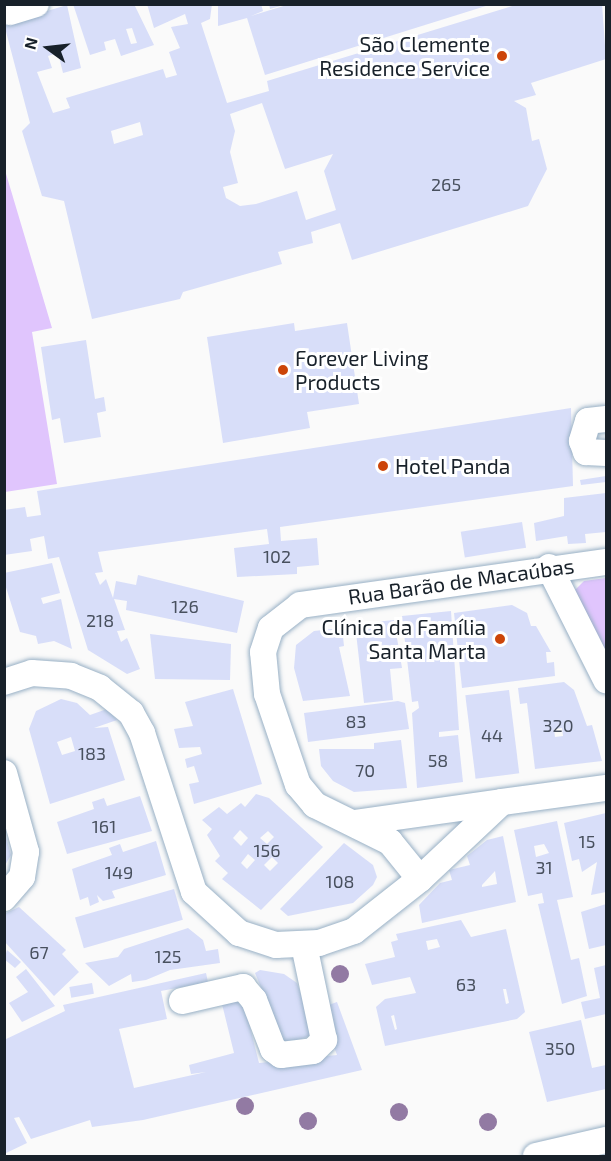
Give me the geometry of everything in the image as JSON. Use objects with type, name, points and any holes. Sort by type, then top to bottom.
[{"type":"street","points":[[10,12],[36,4]]},
{"type":"street","points":[[606,418],[588,421],[582,441],[586,452],[606,453]]},
{"type":"street","name":"Rua Barão de Macaúbas","points":[[420,879],[399,849],[354,823],[315,805],[298,785],[267,694],[263,652],[271,628],[300,605],[549,567],[606,562]]},
{"type":"street","points":[[549,567],[606,680]]},
{"type":"street","points":[[4,682],[55,673],[117,700],[142,733],[194,892],[239,933],[276,945],[304,945],[354,930],[420,879],[502,802]]},
{"type":"street","points":[[4,773],[26,852],[22,877],[4,897]]},
{"type":"street","points":[[354,823],[606,788]]},
{"type":"street","points":[[182,1000],[243,987],[254,1000],[273,1049],[281,1055],[313,1051],[324,1040],[304,945]]},
{"type":"street","points":[[536,1156],[606,1140]]},
{"type":"shaded area","points":[[4,167],[52,328],[32,332],[57,484],[5,492]]},
{"type":"shaded area","points":[[606,578],[606,655],[575,590],[584,581]]},
{"type":"building","points":[[73,4],[134,4],[154,45],[121,56],[115,39],[104,42],[106,50],[90,55]],"holes":[[[132,28],[137,43],[131,44],[126,29]]]},
{"type":"building","points":[[147,4],[212,4],[210,19],[201,23],[227,103],[269,91],[267,81],[519,4],[602,4],[606,59],[531,83],[536,95],[514,101],[526,108],[532,141],[539,139],[547,169],[528,206],[352,260],[340,223],[311,232],[313,243],[278,252],[282,264],[183,292],[180,299],[92,319],[64,201],[42,196],[22,131],[30,123],[4,24],[67,5],[81,68],[63,73],[58,53],[48,56],[52,68],[37,72],[53,113],[70,108],[66,98],[163,69],[166,78],[177,75],[169,52],[180,48],[171,27],[188,24],[185,14],[154,28]],"holes":[[[262,103],[285,169],[333,154],[324,171],[336,210],[306,220],[297,191],[256,204],[240,206],[226,198],[223,187],[238,183],[230,152],[235,131],[230,114]],[[140,122],[143,135],[114,144],[111,131]]]},
{"type":"building","points":[[218,4],[261,4],[263,11],[251,16],[290,4],[489,5],[265,75],[247,18],[218,26]]},
{"type":"building","points":[[269,4],[284,4],[284,5],[270,9]]},
{"type":"building","name":"Forever Living Products","points":[[294,323],[295,331],[347,323],[359,404],[307,412],[310,428],[223,443],[207,337]]},
{"type":"building","points":[[86,340],[95,399],[104,397],[106,411],[97,413],[101,437],[64,443],[60,418],[52,420],[41,347]]},
{"type":"building","name":"Hotel Panda","points":[[571,408],[573,486],[280,527],[281,541],[317,538],[319,565],[297,567],[297,574],[237,577],[234,548],[269,544],[267,529],[98,552],[103,572],[95,573],[100,585],[106,579],[113,598],[116,581],[136,585],[138,575],[244,601],[237,633],[126,610],[127,601],[114,599],[125,630],[117,631],[121,642],[127,638],[140,669],[127,674],[88,650],[59,557],[48,559],[44,536],[30,539],[32,551],[4,555],[4,510],[25,507],[27,517],[41,515],[37,491]]},
{"type":"building","points":[[606,476],[606,482],[581,485],[580,480]]},
{"type":"building","points":[[606,493],[606,532],[585,534],[586,543],[568,544],[567,536],[536,541],[534,523],[564,516],[564,498]]},
{"type":"building","points":[[522,522],[526,548],[465,557],[461,532]]},
{"type":"building","points":[[52,563],[60,593],[41,598],[43,604],[61,599],[72,649],[54,641],[38,644],[36,636],[20,632],[4,581],[4,573]]},
{"type":"building","name":"Clínica da Família Santa Marta","points":[[512,605],[527,613],[531,626],[536,626],[551,652],[546,652],[547,663],[554,662],[555,676],[462,688],[454,613]]},
{"type":"building","points":[[451,611],[459,730],[439,732],[439,737],[458,735],[463,782],[417,788],[412,713],[419,708],[418,701],[412,702],[402,616]]},
{"type":"building","points":[[394,620],[402,668],[390,669],[393,700],[364,703],[355,624]]},
{"type":"building","points":[[342,628],[344,646],[339,647],[350,696],[303,701],[294,668],[296,645],[314,631]]},
{"type":"building","points":[[150,634],[231,644],[230,680],[155,679]]},
{"type":"building","points":[[564,682],[574,690],[587,726],[592,725],[602,761],[535,769],[527,703],[520,704],[518,688]],"holes":[[[562,728],[563,736],[555,737],[554,729]]]},
{"type":"building","points":[[233,689],[262,784],[194,804],[189,784],[199,782],[194,766],[187,768],[185,759],[202,754],[200,747],[179,748],[174,729],[193,726],[185,702]]},
{"type":"building","points":[[509,690],[519,773],[476,779],[465,695]]},
{"type":"building","points":[[61,699],[77,703],[90,715],[107,709],[117,720],[94,728],[108,727],[125,780],[50,804],[29,729],[36,711]],"holes":[[[71,737],[75,751],[62,755],[57,742]]]},
{"type":"building","points":[[398,701],[405,703],[409,729],[308,742],[304,713]]},
{"type":"building","points":[[401,740],[407,788],[354,792],[333,781],[321,766],[319,749],[374,749],[374,743]]},
{"type":"building","points":[[256,794],[269,798],[323,847],[261,910],[222,879],[228,873],[215,861],[220,856],[207,835],[212,829],[202,820],[219,807],[227,814],[241,803],[245,807]],"holes":[[[240,830],[248,838],[241,846],[233,838]],[[268,831],[274,837],[267,844],[260,838]],[[248,854],[255,860],[247,869],[241,863]],[[272,857],[278,863],[270,871],[264,865]]]},
{"type":"building","points":[[140,796],[152,831],[67,854],[57,822],[94,809],[92,802],[104,798],[107,806]]},
{"type":"building","points":[[606,813],[606,892],[591,895],[597,862],[582,872],[579,859],[572,861],[564,823]]},
{"type":"building","points":[[557,821],[573,897],[557,900],[571,960],[579,958],[587,996],[562,1004],[538,904],[544,903],[542,893],[528,896],[514,830]],"holes":[[[544,844],[549,853],[536,857],[534,846]]]},
{"type":"building","points":[[4,830],[11,855],[4,867]]},
{"type":"building","points":[[503,836],[516,902],[422,923],[419,905],[440,883],[452,880],[449,870],[470,865],[467,856],[487,840]],"holes":[[[495,871],[497,884],[482,887]]]},
{"type":"building","points":[[156,841],[166,875],[112,891],[115,898],[103,901],[97,895],[99,902],[90,906],[88,897],[80,900],[72,869],[112,855],[109,848],[120,844],[123,852]]},
{"type":"building","points":[[344,843],[373,865],[377,877],[373,885],[353,903],[288,916],[280,909]]},
{"type":"building","points":[[174,889],[183,920],[84,948],[75,917]]},
{"type":"building","points":[[606,904],[606,945],[589,949],[581,912]]},
{"type":"building","points":[[19,907],[66,950],[62,954],[79,972],[54,996],[4,941],[4,914]]},
{"type":"building","points":[[461,920],[471,937],[506,929],[525,1012],[517,1019],[385,1046],[376,1007],[385,999],[416,993],[410,977],[372,985],[365,964],[395,957],[391,942],[398,940],[396,934]],"holes":[[[437,939],[440,947],[428,950],[426,941]],[[503,989],[506,989],[509,1003],[506,1004]],[[394,1015],[397,1029],[395,1030],[391,1016]]]},
{"type":"building","points":[[188,928],[203,940],[206,951],[218,949],[220,963],[170,970],[146,980],[132,982],[131,974],[109,986],[85,963],[118,957],[124,949]]},
{"type":"building","points":[[7,950],[21,962],[15,968],[4,959]]},
{"type":"building","points":[[606,965],[606,1014],[585,1019],[581,1002],[600,998],[594,968]]},
{"type":"building","points":[[26,969],[55,1006],[22,1022],[9,1003],[28,992],[16,977]]},
{"type":"building","points":[[260,970],[284,974],[297,983],[312,1025],[309,1036],[285,1045],[255,973]]},
{"type":"building","points":[[206,973],[208,982],[161,991],[167,1019],[119,1029],[134,1088],[206,1072],[191,1074],[189,1065],[234,1053],[222,1004],[237,1001],[246,1011],[259,1063],[337,1055],[320,1008],[337,1002],[362,1070],[143,1120],[92,1127],[90,1120],[31,1139],[19,1117],[14,1118],[27,1143],[4,1154],[4,1040],[65,1011],[63,1005]]},
{"type":"building","points":[[92,983],[94,994],[71,998],[69,987]]},
{"type":"building","points":[[581,1020],[592,1068],[606,1065],[606,1089],[547,1102],[529,1032]]},
{"type":"place","name":"São Clemente Residence Service","points":[[502,56]]},
{"type":"place","name":"Forever Living Products","points":[[283,370]]},
{"type":"place","name":"Hotel Panda","points":[[383,466]]},
{"type":"place","name":"Clínica da Família Santa Marta","points":[[500,639]]}]
